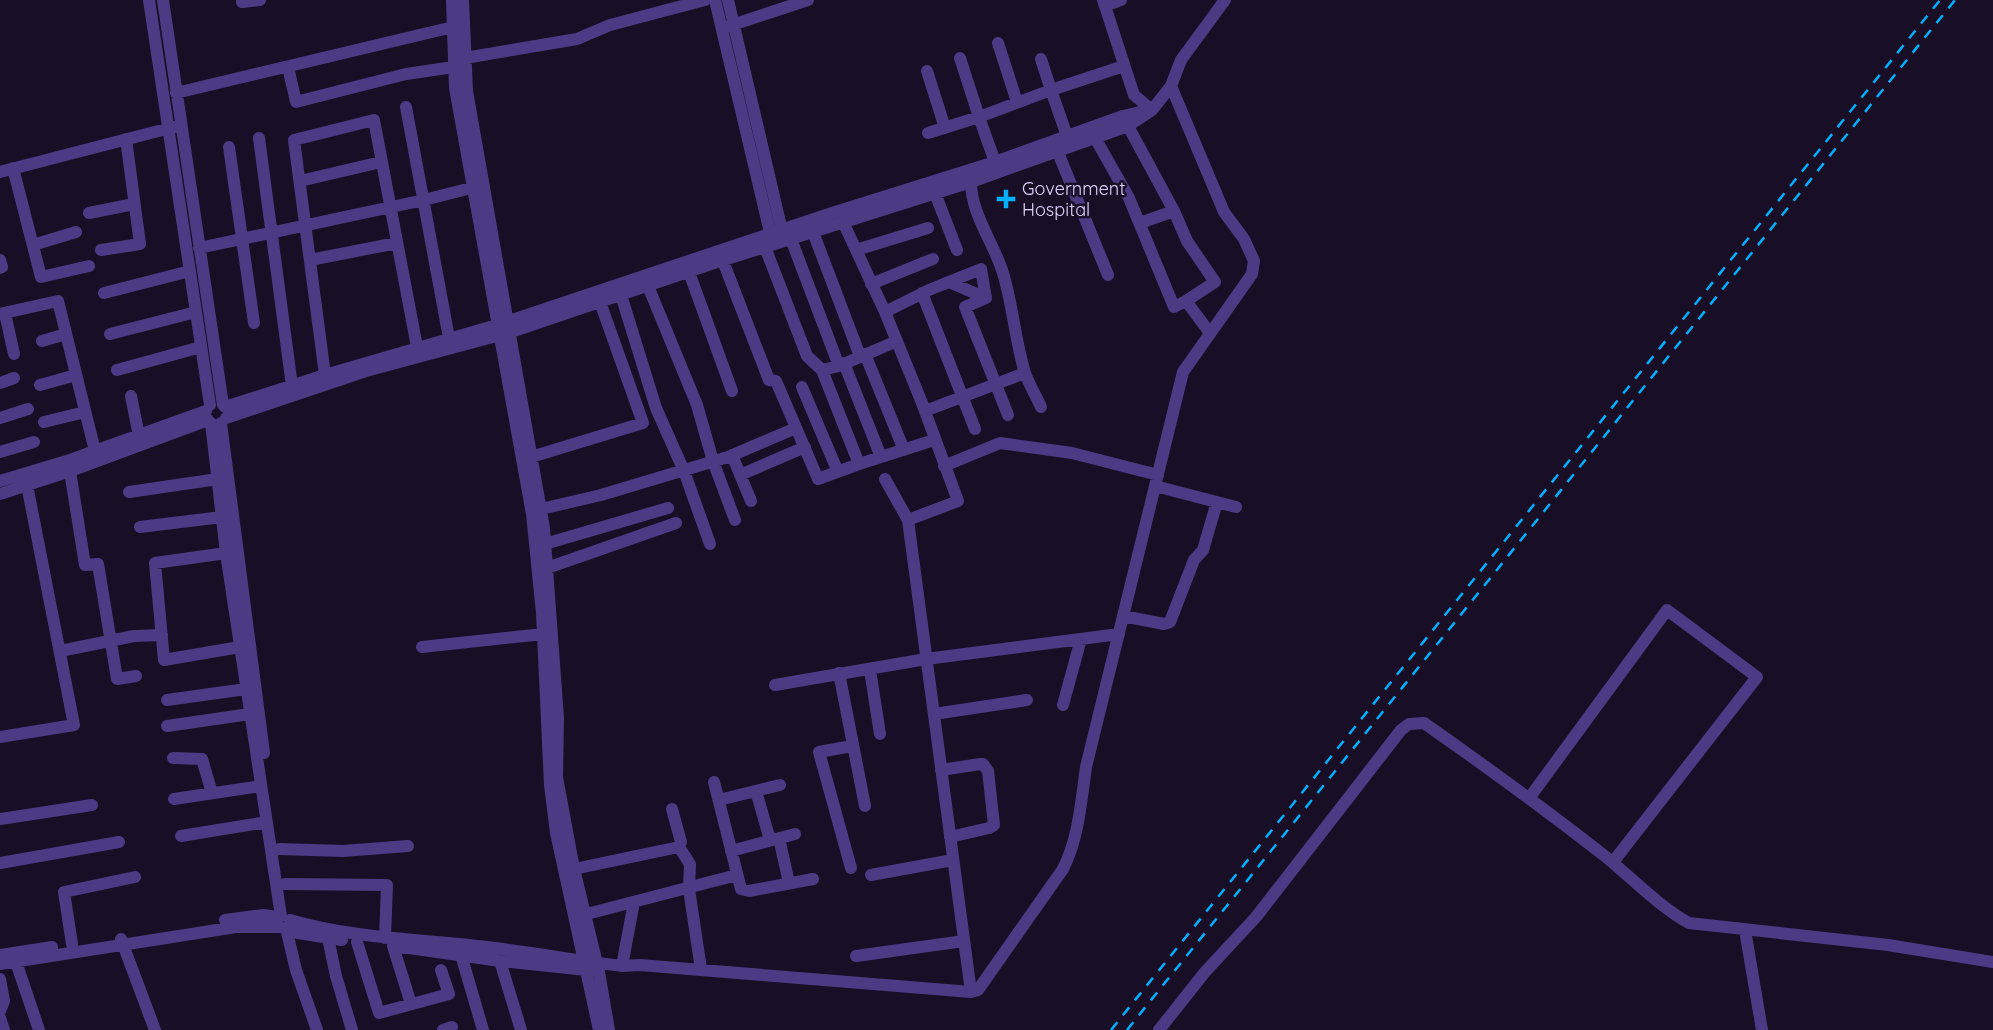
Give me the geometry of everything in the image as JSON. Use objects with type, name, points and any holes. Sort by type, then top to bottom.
[{"type":"street","points":[[149,0],[200,248],[216,414],[255,713],[285,884],[284,922],[296,970],[317,1030]]},
{"type":"street","points":[[163,0],[176,93],[175,127],[190,271],[201,347],[216,414],[218,479],[226,553],[246,688],[255,713],[261,786],[290,972],[310,1030]]},
{"type":"street","points":[[242,2],[260,0]]},
{"type":"street","points":[[452,0],[455,88],[478,186],[532,514],[547,568],[558,718],[557,777],[580,915]]},
{"type":"street","points":[[463,0],[467,91],[478,186]]},
{"type":"street","points":[[465,58],[577,39],[610,25],[705,0]]},
{"type":"street","points":[[715,0],[728,26]]},
{"type":"street","points":[[728,0],[728,26],[807,356],[822,370],[859,464]]},
{"type":"street","points":[[728,26],[808,0]]},
{"type":"street","points":[[1121,0],[1104,3],[1134,95],[1152,110]]},
{"type":"street","points":[[0,481],[139,436],[503,329],[933,187],[971,182],[1128,126],[1152,110],[1171,86],[1181,60],[1225,0]]},
{"type":"street","points":[[176,93],[453,27]]},
{"type":"street","points":[[998,43],[1017,102]]},
{"type":"street","points":[[960,58],[995,162]]},
{"type":"street","points":[[1041,59],[1067,136]]},
{"type":"street","points":[[928,133],[1124,66]]},
{"type":"street","points":[[288,67],[296,102],[406,74],[454,68]]},
{"type":"street","points":[[927,71],[945,128]]},
{"type":"street","points":[[459,949],[499,961],[592,967],[640,965],[971,992],[978,990],[1063,869],[1072,852],[1078,830],[1086,767],[1183,372],[1252,274],[1254,261],[1244,239],[1224,212],[1171,86]]},
{"type":"street","points":[[406,107],[449,338]]},
{"type":"street","points":[[0,494],[70,471],[325,375],[449,338],[503,329],[600,302],[723,261],[778,239],[843,222],[995,162],[1123,116],[1152,110]]},
{"type":"street","points":[[325,375],[294,140],[374,120],[416,347]]},
{"type":"street","points":[[1094,136],[1129,198],[1174,307],[1215,282],[1187,242],[1174,211],[1128,126]]},
{"type":"street","points":[[89,265],[41,277],[33,245],[6,170],[175,127]]},
{"type":"street","points":[[259,138],[292,386]]},
{"type":"street","points":[[101,250],[139,244],[126,139]]},
{"type":"street","points":[[229,147],[254,323]]},
{"type":"street","points":[[1056,150],[1108,275]]},
{"type":"street","points":[[300,181],[382,162]]},
{"type":"street","points":[[971,182],[981,220],[1002,269],[1025,373],[1041,407]]},
{"type":"street","points":[[200,248],[478,186]]},
{"type":"street","points":[[933,187],[957,250]]},
{"type":"street","points":[[89,213],[134,204]]},
{"type":"street","points":[[1140,223],[1174,211]]},
{"type":"street","points":[[843,222],[897,341],[958,501],[908,520]]},
{"type":"street","points":[[856,250],[928,228]]},
{"type":"street","points":[[33,245],[76,232]]},
{"type":"street","points":[[813,232],[862,355],[904,450]]},
{"type":"street","points":[[778,239],[842,365],[881,457]]},
{"type":"street","points":[[310,260],[397,243]]},
{"type":"street","points":[[872,284],[933,259]]},
{"type":"street","points":[[0,260],[0,268]]},
{"type":"street","points":[[723,261],[769,380],[776,381],[818,479],[934,440]]},
{"type":"street","points":[[885,312],[922,293],[981,269],[986,298]]},
{"type":"street","points":[[104,293],[190,271]]},
{"type":"street","points":[[689,272],[732,391]]},
{"type":"street","points":[[949,282],[986,298]]},
{"type":"street","points":[[648,286],[697,405],[713,461],[735,520]]},
{"type":"street","points":[[922,293],[975,429]]},
{"type":"street","points":[[621,295],[656,408],[684,471],[710,544]]},
{"type":"street","points":[[986,298],[965,307],[1008,415]]},
{"type":"street","points":[[1186,301],[1210,334]]},
{"type":"street","points":[[14,354],[3,313],[58,302],[95,451]]},
{"type":"street","points":[[531,457],[643,423],[600,302]]},
{"type":"street","points":[[110,334],[196,312]]},
{"type":"street","points":[[503,329],[541,509],[543,634],[550,785],[556,833],[609,1030]]},
{"type":"street","points":[[42,341],[66,334]]},
{"type":"street","points":[[822,370],[842,365],[897,341]]},
{"type":"street","points":[[117,370],[201,347]]},
{"type":"street","points":[[925,411],[1025,373]]},
{"type":"street","points":[[40,385],[76,375]]},
{"type":"street","points":[[0,383],[14,379]]},
{"type":"street","points":[[802,387],[838,472]]},
{"type":"street","points":[[131,396],[139,436]]},
{"type":"street","points":[[0,418],[28,409]]},
{"type":"street","points":[[44,422],[85,412]]},
{"type":"street","points":[[541,509],[684,471],[732,455],[796,428]]},
{"type":"street","points":[[0,452],[34,442]]},
{"type":"street","points":[[944,466],[1000,443],[1072,453],[1236,507]]},
{"type":"street","points":[[740,475],[804,447]]},
{"type":"street","points":[[732,455],[751,501]]},
{"type":"street","points":[[70,471],[85,565],[98,564],[117,679],[136,676]]},
{"type":"street","points":[[130,492],[218,479]]},
{"type":"street","points":[[885,479],[908,520],[971,992]]},
{"type":"street","points":[[0,737],[74,725],[27,485]]},
{"type":"street","points":[[1123,616],[1164,624],[1170,622],[1194,560],[1203,551],[1217,502]]},
{"type":"street","points":[[540,546],[668,508]]},
{"type":"street","points":[[140,527],[222,517]]},
{"type":"street","points":[[547,568],[676,523]]},
{"type":"street","points":[[226,553],[155,564],[164,660],[240,647]]},
{"type":"street","points":[[1530,797],[1667,610],[1757,677],[1613,862]]},
{"type":"street","points":[[422,647],[543,634]]},
{"type":"street","points":[[775,685],[926,659],[1119,634]]},
{"type":"street","points":[[60,651],[134,636],[162,635]]},
{"type":"street","points":[[1063,705],[1081,639]]},
{"type":"street","points":[[870,670],[880,734]]},
{"type":"street","points":[[839,673],[865,806]]},
{"type":"street","points":[[167,700],[246,688]]},
{"type":"street","points":[[934,714],[1027,700]]},
{"type":"street","points":[[167,726],[255,713]]},
{"type":"street","points":[[1164,1027],[1205,972],[1256,918],[1409,724],[1424,723],[1530,797],[1613,862],[1673,914],[1689,923],[1888,945],[1993,962]]},
{"type":"street","points":[[851,868],[819,752],[852,746]]},
{"type":"street","points":[[173,758],[202,759],[212,793]]},
{"type":"street","points":[[941,771],[980,764],[988,771],[994,825],[950,837]]},
{"type":"street","points":[[714,782],[741,889],[746,891],[813,879]]},
{"type":"street","points":[[719,800],[780,785]]},
{"type":"street","points":[[174,799],[261,786]]},
{"type":"street","points":[[756,790],[789,883]]},
{"type":"street","points":[[0,819],[92,805]]},
{"type":"street","points":[[672,809],[681,842],[679,848]]},
{"type":"street","points":[[181,835],[267,822]]},
{"type":"street","points":[[731,851],[795,834]]},
{"type":"street","points":[[0,863],[119,842]]},
{"type":"street","points":[[279,849],[343,851],[408,846]]},
{"type":"street","points":[[574,869],[679,848]]},
{"type":"street","points":[[679,848],[690,864],[689,889],[701,970]]},
{"type":"street","points":[[872,875],[953,860]]},
{"type":"street","points":[[580,915],[737,875]]},
{"type":"street","points":[[72,944],[65,892],[135,877]]},
{"type":"street","points":[[285,884],[387,885],[389,942],[411,1004]]},
{"type":"street","points":[[619,966],[634,902]]},
{"type":"street","points":[[0,955],[72,944],[284,922],[389,942],[592,967]]},
{"type":"street","points":[[284,922],[298,933],[357,942],[389,942]]},
{"type":"street","points":[[1745,930],[1762,1030]]},
{"type":"street","points":[[328,938],[352,1030]]},
{"type":"street","points":[[0,964],[121,940]]},
{"type":"street","points":[[121,940],[155,1030]]},
{"type":"street","points":[[856,956],[964,941]]},
{"type":"street","points":[[357,942],[379,1013],[449,994],[441,970]]},
{"type":"street","points":[[459,949],[483,1030]]},
{"type":"street","points":[[499,961],[521,1030]]},
{"type":"street","points":[[16,962],[39,1030]]},
{"type":"street","points":[[592,967],[599,1030]]},
{"type":"street","points":[[0,979],[4,1001],[0,1011]]},
{"type":"street","points":[[0,1018],[4,1030]]},
{"type":"railway","points":[[1111,1030],[1940,0]]},
{"type":"railway","points":[[1127,1030],[1955,0]]},
{"type":"place","name":"Government Hospital","points":[[1006,199]]}]
